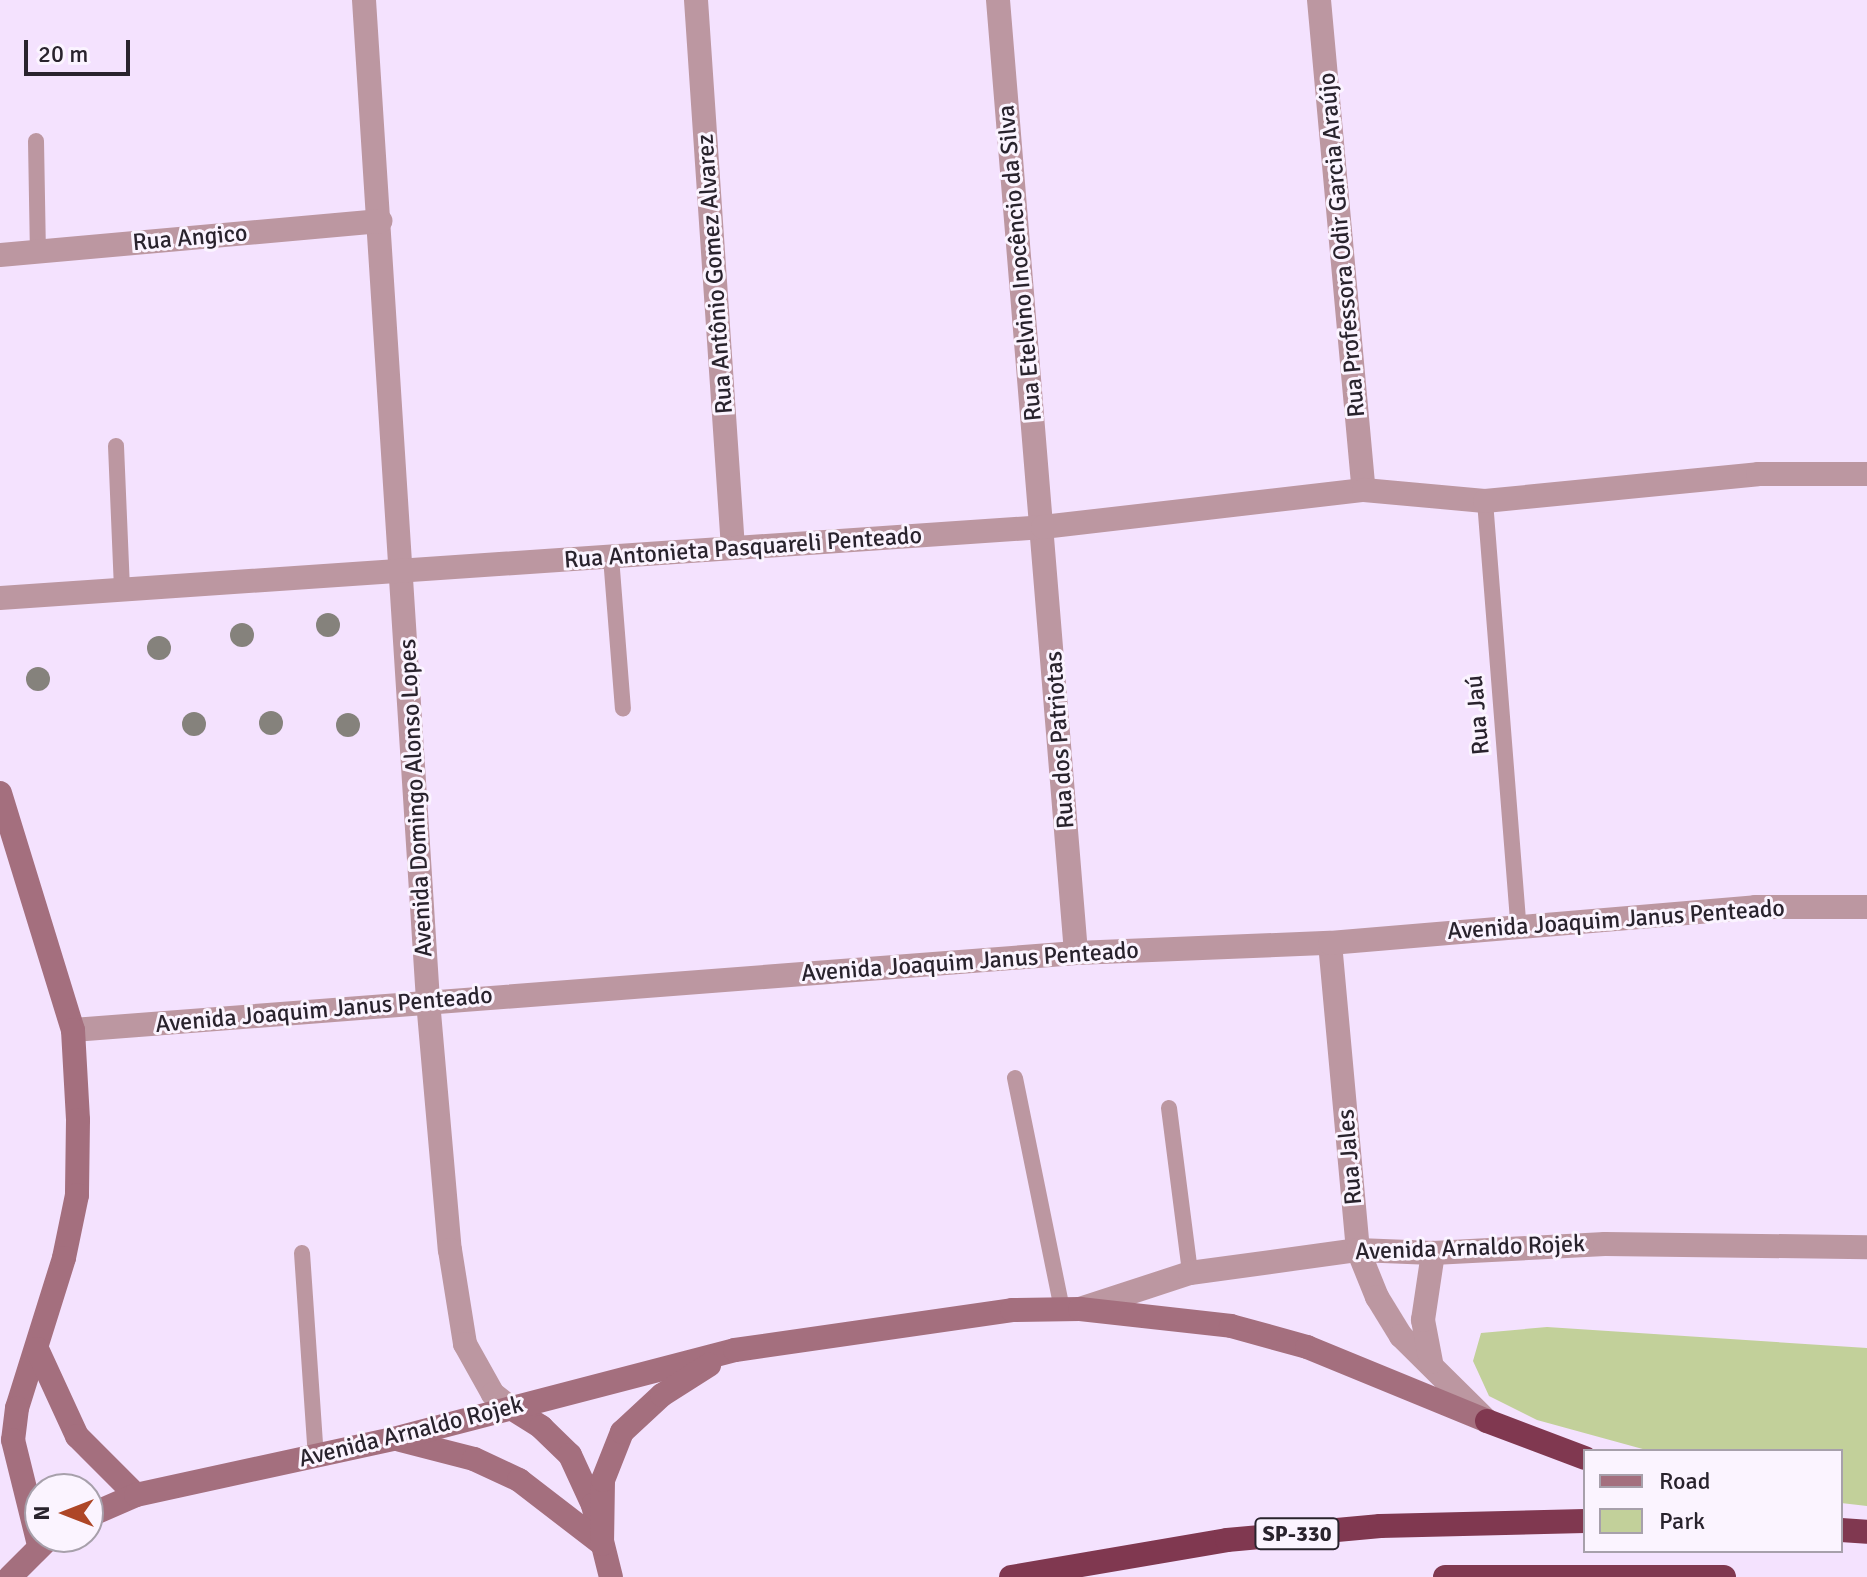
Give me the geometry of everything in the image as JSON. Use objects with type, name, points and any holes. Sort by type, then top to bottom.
[{"type":"highway","points":[[1487,1421],[1583,1457]]},
{"type":"highway","name":"SP-330","points":[[1011,1577],[1227,1540],[1380,1526],[1583,1521]]},
{"type":"highway","points":[[1445,1577],[1724,1577]]},
{"type":"street","name":"Avenida Domingo Alonso Lopes","points":[[364,0],[403,572],[428,1001],[450,1250],[465,1344],[493,1394],[541,1427],[570,1455],[584,1478],[602,1544]]},
{"type":"street","name":"Rua Antônio Gomez Alvarez","points":[[696,0],[733,548]]},
{"type":"street","name":"Rua Etelvino Inocêncio da Silva","points":[[998,0],[1043,527]]},
{"type":"street","name":"Rua Professora Odir Garcia Araújo","points":[[1319,0],[1364,490]]},
{"type":"street","name":"Rua Angico","points":[[0,255],[380,221]]},
{"type":"street","name":"Rua Antonieta Pasquareli Penteado","points":[[0,598],[1043,527],[1364,490],[1485,501],[1758,474],[1867,474]]},
{"type":"street","name":"Rua dos Patriotas","points":[[1043,527],[1076,953]]},
{"type":"street","points":[[0,793],[3,819],[73,1030],[77,1195],[37,1349],[17,1408],[13,1440],[24,1476]]},
{"type":"street","name":"Avenida Joaquim Janus Penteado","points":[[73,1030],[1076,953],[1330,943],[1755,907],[1867,907]]},
{"type":"street","name":"Rua Jales","points":[[1330,943],[1358,1250],[1388,1317],[1487,1421]]},
{"type":"street","name":"Avenida Arnaldo Rojek","points":[[1071,1309],[1190,1273],[1358,1250],[1433,1253],[1605,1244],[1867,1247]]},
{"type":"street","points":[[1432,1364],[1423,1320],[1433,1253]]},
{"type":"street","name":"Avenida Arnaldo Rojek","points":[[104,1509],[136,1495],[393,1439],[735,1350],[1012,1310],[1071,1309],[1231,1326],[1307,1347],[1487,1421]]},
{"type":"street","points":[[37,1349],[77,1436],[136,1495]]},
{"type":"street","name":"Avenida Arnaldo Rojek","points":[[602,1544],[603,1480],[622,1432],[662,1395],[735,1350]]},
{"type":"street","points":[[393,1439],[474,1459],[519,1480],[602,1544],[610,1576]]},
{"type":"street","points":[[10,1577],[33,1553]]},
{"type":"lane","points":[[36,141],[38,251]]},
{"type":"lane","points":[[116,446],[122,591]]},
{"type":"lane","name":"Rua Jaú","points":[[1485,501],[1518,925]]},
{"type":"lane","points":[[611,557],[623,709]]},
{"type":"lane","points":[[1015,1078],[1071,1309]]},
{"type":"lane","points":[[1169,1108],[1190,1273]]},
{"type":"lane","points":[[302,1253],[316,1456]]},
{"type":"green space","points":[[1547,1327],[1867,1348],[1867,1506],[1843,1503],[1843,1449],[1643,1449],[1537,1420],[1489,1396],[1473,1361],[1481,1333]]}]
